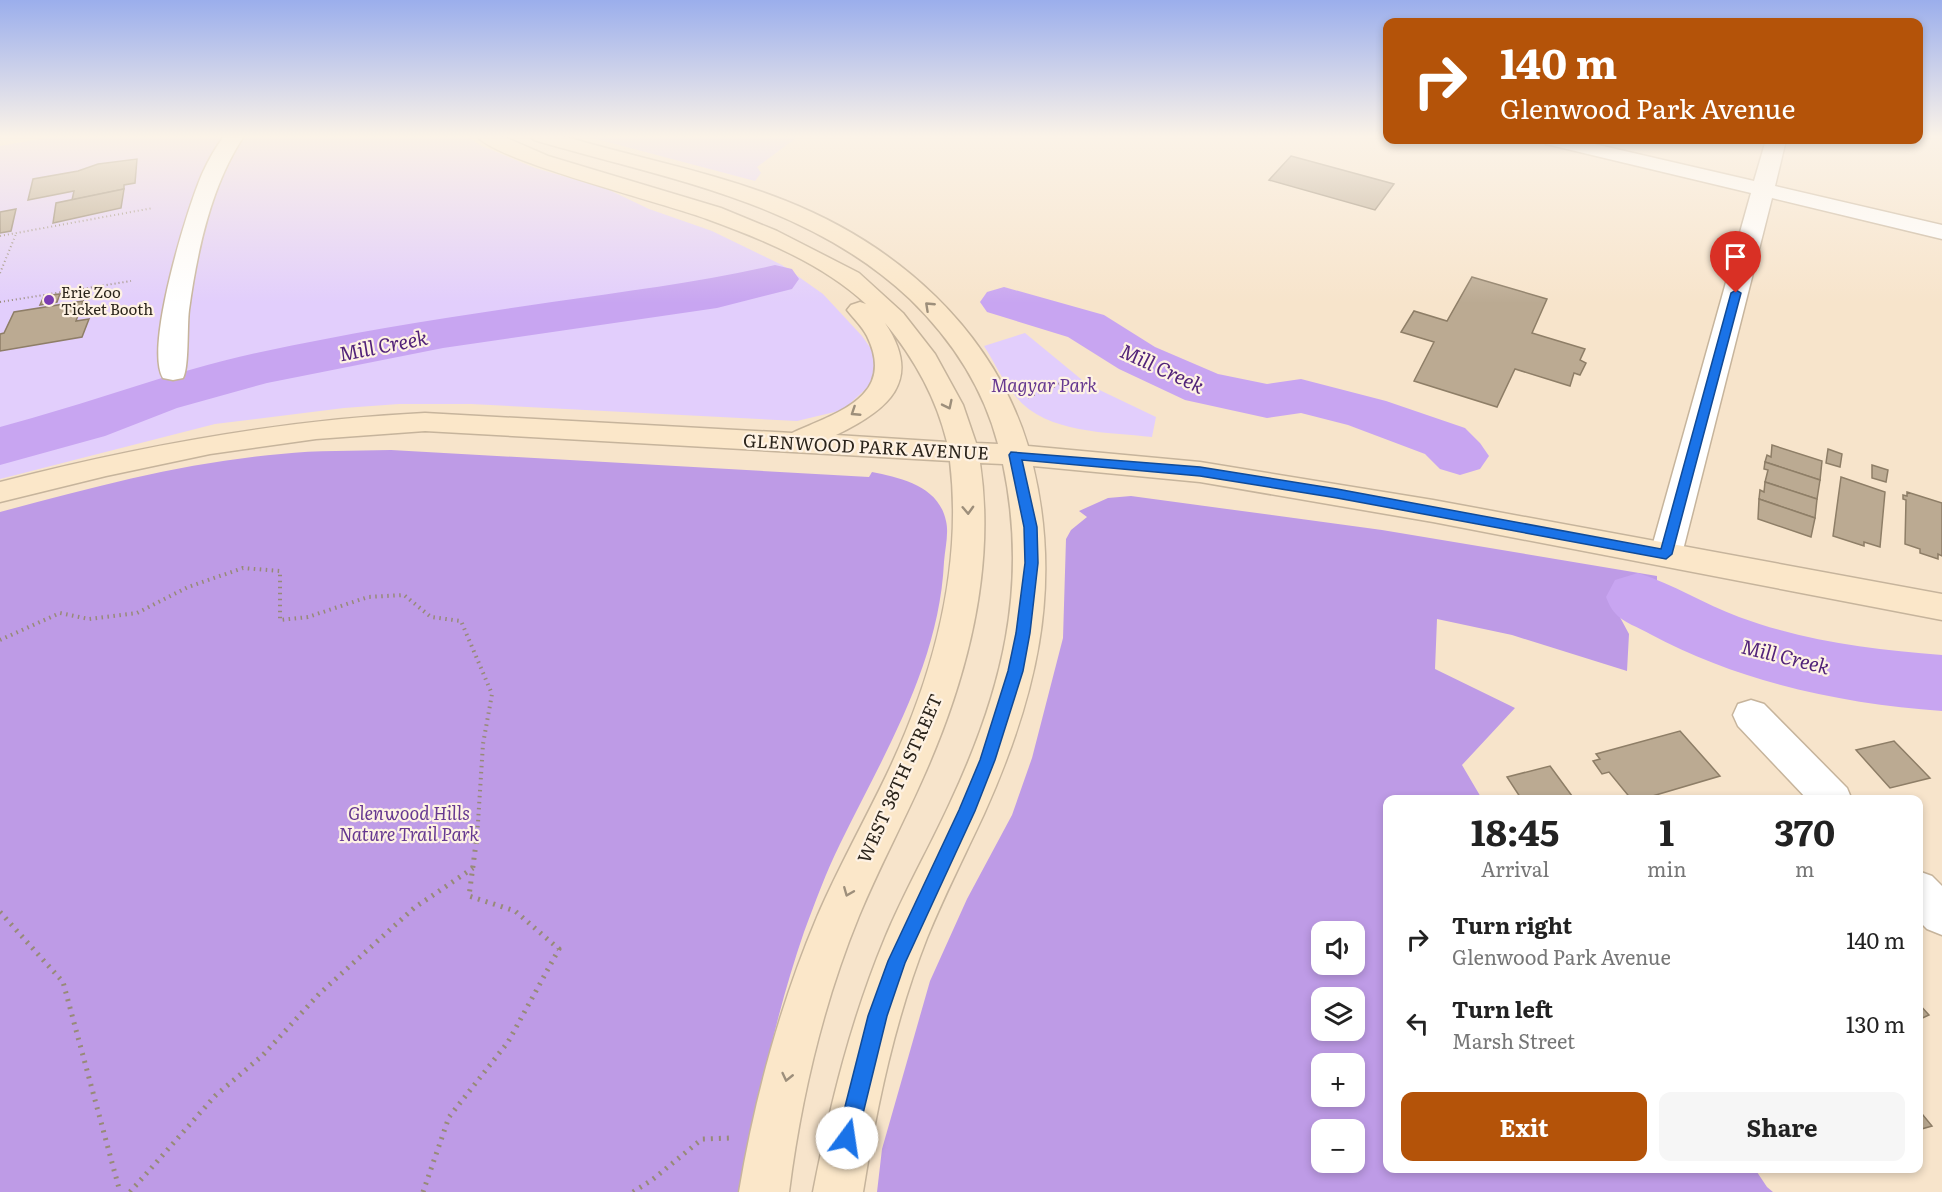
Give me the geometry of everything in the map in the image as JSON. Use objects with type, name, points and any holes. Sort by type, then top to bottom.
[{"type":"main road","name":"WEST 38TH STREET","points":[[647,192],[743,224],[802,251],[857,283],[894,320],[926,360],[953,413],[964,452],[969,514],[963,596],[957,629],[927,725],[854,878],[826,944],[800,1025],[767,1167],[764,1192]]},
{"type":"main road","points":[[738,192],[813,221],[858,247],[892,272],[951,326],[981,369],[999,407],[1015,455],[1030,527],[1032,563],[1016,671],[979,780],[897,961],[878,1016],[847,1138],[838,1192]]},
{"type":"main road","points":[[797,442],[852,415],[875,399],[887,383],[889,369],[885,345],[865,314],[816,268],[802,251]]},
{"type":"main road","name":"GLENWOOD PARK AVENUE","points":[[0,492],[189,447],[276,432],[360,424],[424,422],[797,442],[1015,455],[1200,472],[1337,494],[1942,607]]},
{"type":"street","points":[[173,372],[174,327],[194,234],[207,192]]},
{"type":"street","points":[[1666,554],[1763,192]]},
{"type":"street","points":[[1770,192],[1942,232]]},
{"type":"street","points":[[1751,715],[1828,795]]},
{"type":"street","points":[[1923,895],[1942,915]]},
{"type":"path","points":[[0,236],[153,208]]},
{"type":"path","points":[[0,273],[17,233]]},
{"type":"path","points":[[0,302],[131,281]]},
{"type":"path","points":[[1027,398],[1059,384]]},
{"type":"path","points":[[0,640],[60,613],[89,619],[137,613],[188,587],[243,568],[280,571],[280,620],[308,617],[368,597],[404,595],[431,617],[460,621],[492,694],[483,744],[476,854],[469,896],[515,911],[559,950],[508,1042],[449,1117],[423,1192]]},
{"type":"path","points":[[130,1192],[215,1096],[263,1055],[319,994],[414,908],[473,868]]},
{"type":"path","points":[[0,912],[63,982],[120,1192]]},
{"type":"path","points":[[633,1192],[652,1180],[702,1139],[741,1138]]},
{"type":"green space","points":[[0,192],[613,192],[649,209],[712,231],[782,265],[823,294],[862,336],[874,353],[878,371],[870,385],[843,410],[797,421],[471,404],[399,404],[344,408],[215,424],[0,479]]},
{"type":"green space","name":"Magyar Park","points":[[1025,333],[1087,384],[1156,417],[1152,437],[1098,432],[1061,425],[1029,409],[1011,391],[984,346]]},
{"type":"green space","name":"Glenwood Hills Nature Trail Park","points":[[391,450],[869,477],[872,472],[895,477],[917,486],[936,499],[942,509],[947,526],[947,536],[940,600],[932,637],[907,708],[835,855],[804,932],[784,996],[768,1061],[741,1192],[0,1192],[0,512],[105,485],[210,463],[322,451]]},
{"type":"green space","points":[[1131,496],[1382,530],[1657,576],[1657,590],[1615,608],[1629,634],[1627,671],[1512,635],[1437,619],[1435,669],[1515,708],[1462,765],[1480,795],[1383,795],[1383,1173],[1758,1173],[1773,1192],[877,1192],[882,1149],[930,981],[967,899],[1012,815],[1032,758],[1063,638],[1066,539],[1071,530],[1087,517],[1079,511],[1108,498]]},
{"type":"building","points":[[30,192],[71,192],[28,200]]},
{"type":"building","points":[[74,192],[112,192],[72,200]]},
{"type":"building","points":[[111,192],[124,192],[121,208],[53,223],[56,203]]},
{"type":"building","points":[[1310,192],[1388,192],[1375,210]]},
{"type":"building","points":[[16,209],[11,231],[0,233],[0,212]]},
{"type":"building","points":[[1472,277],[1547,299],[1532,333],[1585,349],[1580,360],[1586,363],[1580,375],[1574,373],[1570,386],[1515,369],[1497,407],[1414,381],[1434,342],[1401,332],[1414,311],[1447,321]]},
{"type":"building","points":[[60,294],[57,302],[40,305],[44,296]]},
{"type":"building","points":[[83,301],[76,321],[89,319],[82,337],[0,351],[0,334],[4,333],[14,312]]},
{"type":"building","points":[[1772,445],[1822,461],[1820,480],[1765,462],[1767,455],[1771,457]]},
{"type":"building","points":[[1828,449],[1842,454],[1840,467],[1826,463]]},
{"type":"building","points":[[1765,462],[1820,480],[1817,499],[1765,482],[1768,470],[1764,469]]},
{"type":"building","points":[[1872,465],[1888,470],[1886,482],[1872,478]]},
{"type":"building","points":[[1841,477],[1885,492],[1880,547],[1864,542],[1864,546],[1833,536]]},
{"type":"building","points":[[1765,482],[1817,499],[1815,518],[1759,499],[1760,490],[1764,492]]},
{"type":"building","points":[[1907,492],[1942,503],[1942,556],[1938,554],[1938,559],[1920,553],[1920,549],[1905,544],[1906,500],[1903,499],[1903,495],[1907,496]]},
{"type":"building","points":[[1759,499],[1815,518],[1811,537],[1758,519]]},
{"type":"building","points":[[1680,731],[1720,776],[1656,795],[1628,795],[1609,772],[1602,774],[1593,761],[1600,759],[1596,754]]},
{"type":"building","points":[[1894,741],[1930,778],[1890,788],[1856,750]]},
{"type":"building","points":[[1550,766],[1571,795],[1519,795],[1507,777]]},
{"type":"building","points":[[1923,1008],[1929,1015],[1923,1018]]},
{"type":"building","points":[[1923,1115],[1932,1126],[1923,1129]]},
{"type":"waterway","name":"Mill Creek","points":[[0,446],[85,423],[158,396],[261,368],[443,333],[717,293],[775,279]]},
{"type":"waterway","name":"Mill Creek","points":[[1004,302],[1086,326],[1137,358],[1204,388],[1267,401],[1301,396],[1367,413],[1445,441],[1460,456]]},
{"type":"waterway","name":"Mill Creek","points":[[1638,597],[1707,632],[1771,655],[1856,674],[1942,683]]},
{"type":"place","name":"Erie Zoo Ticket Booth","points":[[49,300]]},
{"type":"route","points":[[847,1138],[878,1016],[897,961],[967,811],[988,760],[1016,671],[1032,563],[1030,527],[1015,455],[1126,463],[1200,472],[1337,494],[1666,554],[1736,293]]}]
